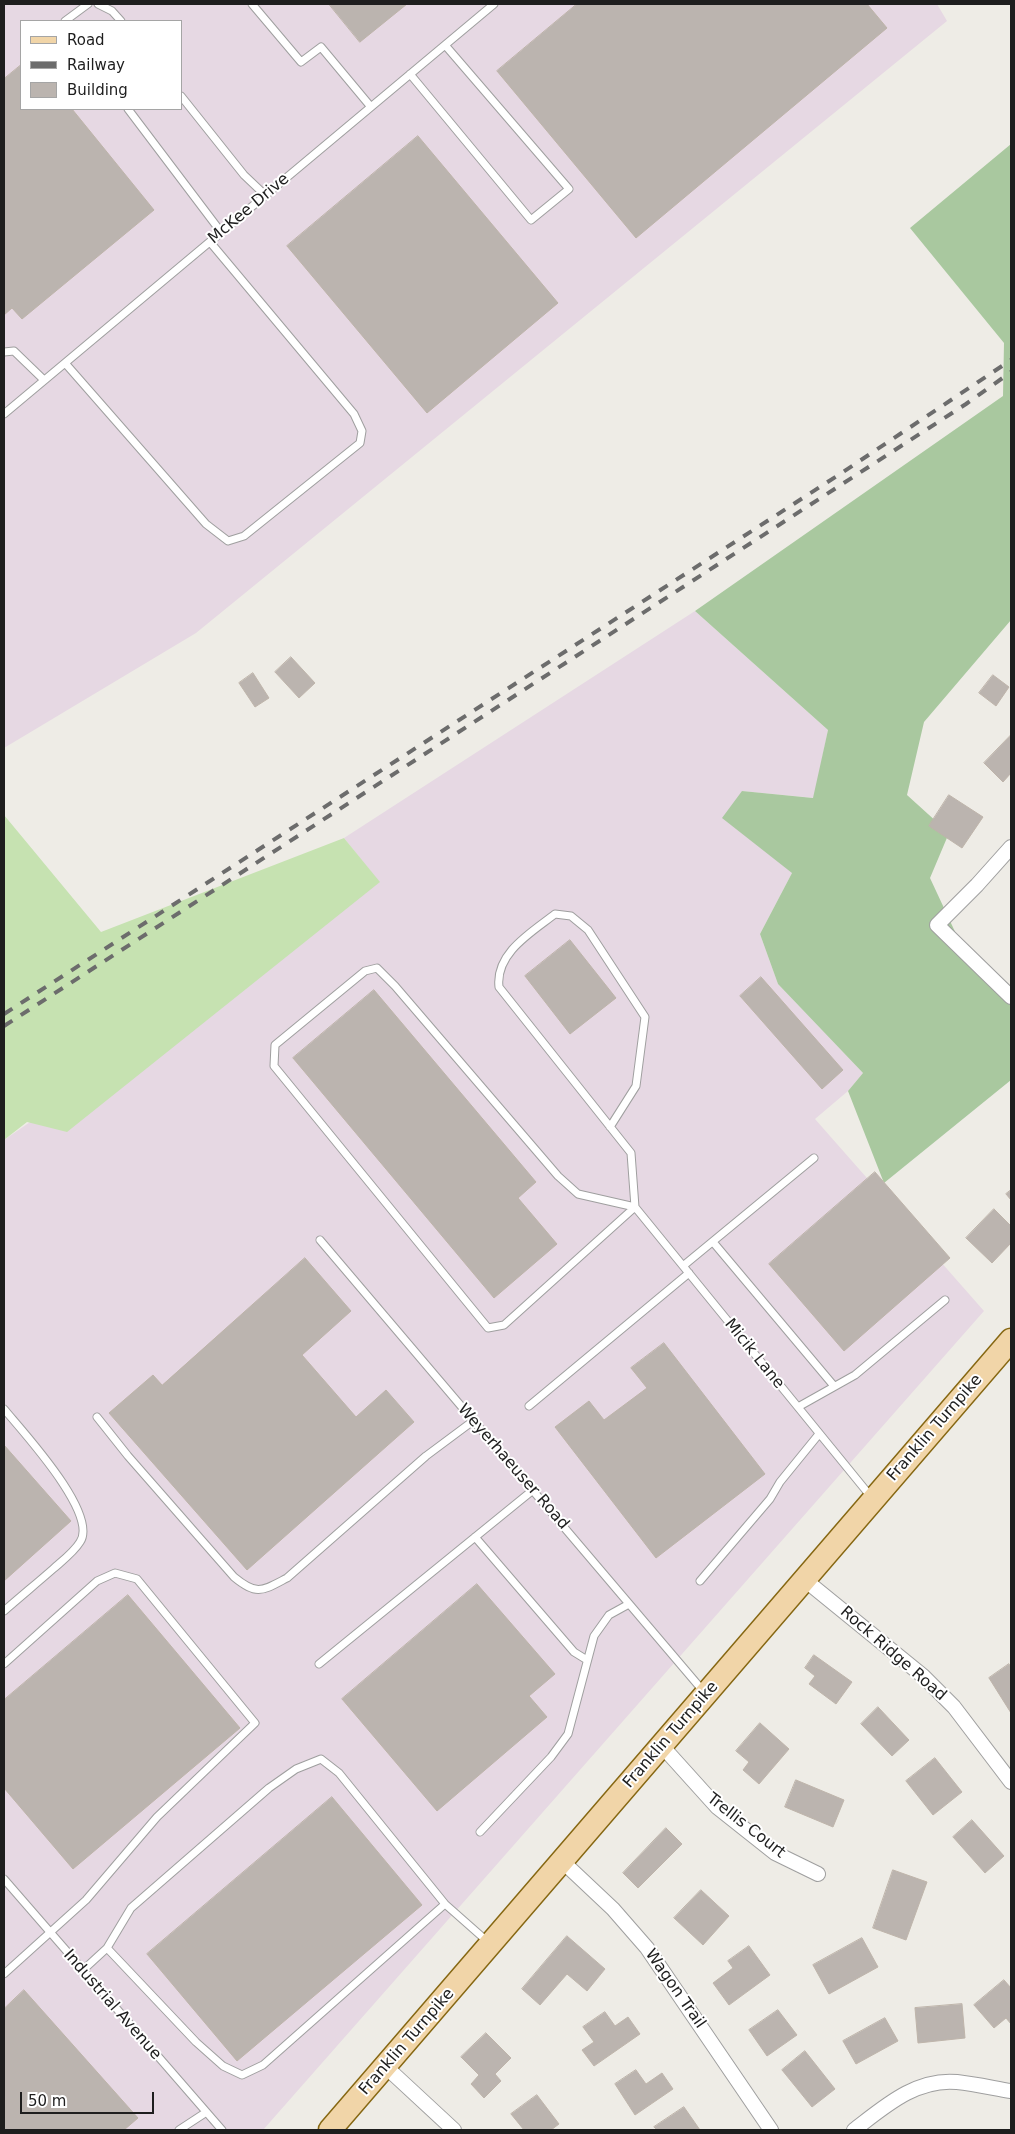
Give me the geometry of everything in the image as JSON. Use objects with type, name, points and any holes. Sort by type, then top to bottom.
[{"type":"main road","name":"Franklin Turnpike","points":[[330,2130],[386,2068],[1011,1340]]},
{"type":"street","points":[[1011,847],[937,925],[1011,997]]},
{"type":"street","name":"Rock Ridge Road","points":[[805,1580],[923,1676],[954,1707],[1011,1782]]},
{"type":"street","name":"Trellis Court","points":[[662,1746],[717,1807],[775,1853],[818,1874]]},
{"type":"street","name":"Wagon Trail","points":[[562,1861],[612,1909],[647,1948],[771,2130]]},
{"type":"street","points":[[386,2068],[454,2130]]},
{"type":"street","points":[[854,2130],[898,2097],[916,2088],[935,2083],[956,2082],[1011,2091]]},
{"type":"lane","points":[[67,20],[88,4]]},
{"type":"lane","points":[[98,4],[112,11],[120,20]]},
{"type":"lane","points":[[252,4],[301,62],[321,47],[371,107]]},
{"type":"lane","name":"McKee Drive","points":[[4,414],[494,4]]},
{"type":"lane","points":[[410,74],[531,220],[569,189],[445,45]]},
{"type":"lane","points":[[182,97],[244,174],[265,196]]},
{"type":"lane","points":[[129,110],[221,232]]},
{"type":"lane","points":[[65,363],[206,524],[228,541],[244,536],[360,443],[362,431],[354,414],[210,242]]},
{"type":"lane","points":[[4,352],[14,351],[44,380]]},
{"type":"lane","points":[[610,1126],[636,1086],[645,1017],[588,930],[571,916],[555,914],[518,943],[512,950],[501,965],[498,977],[499,987],[631,1153],[635,1207]]},
{"type":"lane","points":[[377,968],[396,986],[558,1176],[578,1194],[635,1207],[504,1325],[488,1328],[274,1066],[275,1045],[365,971],[377,968]]},
{"type":"lane","points":[[683,1266],[814,1158]]},
{"type":"lane","name":"Micik Lane","points":[[635,1207],[874,1500]]},
{"type":"lane","name":"Weyerhaeuser Road","points":[[320,1240],[706,1694]]},
{"type":"lane","points":[[713,1242],[834,1386]]},
{"type":"lane","points":[[529,1406],[689,1273]]},
{"type":"lane","points":[[798,1407],[855,1375],[945,1300]]},
{"type":"lane","points":[[4,1409],[67,1488],[81,1517],[85,1531],[80,1543],[63,1561],[4,1611]]},
{"type":"lane","points":[[97,1417],[128,1456],[234,1578],[249,1589],[265,1590],[287,1578],[426,1456],[473,1421]]},
{"type":"lane","points":[[700,1581],[770,1500],[780,1482],[820,1434]]},
{"type":"lane","points":[[319,1664],[533,1490]]},
{"type":"lane","points":[[475,1538],[574,1652],[587,1660]]},
{"type":"lane","points":[[4,1664],[97,1582],[115,1574],[137,1579],[255,1723],[157,1817],[86,1900],[4,1974]]},
{"type":"lane","points":[[480,1832],[551,1757],[568,1734],[594,1636],[609,1615],[629,1604]]},
{"type":"lane","points":[[82,1971],[107,1948],[131,1908],[269,1788],[296,1769],[321,1759],[339,1773],[445,1904],[491,1944]]},
{"type":"lane","name":"Industrial Avenue","points":[[4,1879],[205,2113],[222,2130]]},
{"type":"lane","points":[[107,1948],[196,2042],[222,2066],[242,2075],[263,2065],[445,1904]]},
{"type":"lane","points":[[180,2130],[205,2113]]},
{"type":"shaded area","points":[[4,4],[937,4],[947,21],[196,633],[4,748]]},
{"type":"shaded area","points":[[695,611],[828,730],[814,798],[742,791],[792,873],[760,934],[778,984],[863,1073],[848,1091],[815,1119],[984,1311],[263,2130],[4,2130],[4,1140],[379,882],[344,838]]},
{"type":"green space","points":[[1011,144],[1011,620],[924,722],[907,795],[949,833],[930,878],[957,936],[1011,989],[1011,1080],[884,1183],[848,1091],[863,1073],[778,984],[760,934],[792,873],[722,818],[742,791],[813,798],[828,730],[695,611],[1003,396],[1004,343],[910,228]]},
{"type":"green space","points":[[4,815],[101,932],[344,838],[380,882],[67,1132],[27,1122],[4,1140]]},
{"type":"building","points":[[329,4],[407,4],[360,42]]},
{"type":"building","points":[[577,4],[867,4],[887,28],[636,238],[497,71]]},
{"type":"building","points":[[20,66],[20,110],[73,110],[154,210],[22,319],[12,308],[4,315],[4,79]]},
{"type":"building","points":[[418,136],[558,303],[427,413],[287,246]]},
{"type":"building","points":[[291,657],[315,683],[299,698],[275,672]]},
{"type":"building","points":[[253,673],[269,698],[255,707],[239,683]]},
{"type":"building","points":[[993,675],[1009,687],[996,706],[979,693]]},
{"type":"building","points":[[1011,735],[1011,773],[1003,782],[984,763]]},
{"type":"building","points":[[949,795],[983,817],[962,848],[929,826]]},
{"type":"building","points":[[570,940],[616,998],[570,1034],[525,976]]},
{"type":"building","points":[[761,977],[843,1070],[822,1089],[740,996]]},
{"type":"building","points":[[374,990],[536,1182],[518,1198],[557,1244],[494,1298],[293,1058]]},
{"type":"building","points":[[875,1172],[950,1258],[844,1351],[769,1264]]},
{"type":"building","points":[[1011,1190],[1011,1200],[1006,1194]]},
{"type":"building","points":[[994,1209],[1011,1226],[1011,1243],[992,1263],[966,1238]]},
{"type":"building","points":[[305,1258],[351,1311],[302,1355],[356,1417],[386,1390],[414,1422],[247,1570],[109,1413],[153,1375],[162,1385]]},
{"type":"building","points":[[664,1343],[765,1474],[656,1558],[555,1427],[589,1401],[604,1420],[647,1388],[631,1368]]},
{"type":"building","points":[[4,1445],[71,1521],[4,1581]]},
{"type":"building","points":[[477,1584],[555,1674],[529,1696],[547,1717],[437,1811],[342,1699]]},
{"type":"building","points":[[128,1595],[240,1728],[73,1869],[4,1788],[4,1700]]},
{"type":"building","points":[[814,1655],[852,1682],[836,1704],[809,1684],[815,1676],[805,1668]]},
{"type":"building","points":[[1009,1664],[1011,1668],[1011,1713],[989,1678]]},
{"type":"building","points":[[878,1707],[909,1740],[892,1756],[861,1724]]},
{"type":"building","points":[[760,1723],[789,1749],[759,1784],[743,1770],[749,1762],[736,1751]]},
{"type":"building","points":[[935,1758],[962,1792],[933,1815],[906,1781]]},
{"type":"building","points":[[796,1780],[844,1800],[833,1827],[785,1807]]},
{"type":"building","points":[[332,1797],[422,1905],[237,2061],[147,1954]]},
{"type":"building","points":[[972,1820],[1004,1856],[985,1873],[953,1837]]},
{"type":"building","points":[[666,1828],[682,1844],[638,1888],[623,1873]]},
{"type":"building","points":[[893,1870],[927,1882],[906,1940],[873,1928]]},
{"type":"building","points":[[701,1890],[729,1916],[703,1945],[674,1918]]},
{"type":"building","points":[[567,1936],[605,1969],[587,1991],[567,1974],[540,2005],[522,1989]]},
{"type":"building","points":[[862,1938],[878,1967],[829,1994],[813,1965]]},
{"type":"building","points":[[749,1946],[770,1975],[729,2005],[713,1983],[733,1968],[728,1961]]},
{"type":"building","points":[[1004,1980],[1011,1988],[1011,2024],[1006,2018],[994,2028],[974,2005]]},
{"type":"building","points":[[24,1990],[138,2118],[124,2130],[4,2130],[4,2009]]},
{"type":"building","points":[[962,2004],[965,2038],[918,2043],[915,2008]]},
{"type":"building","points":[[778,2010],[797,2035],[767,2056],[749,2030]]},
{"type":"building","points":[[605,2012],[615,2026],[628,2017],[640,2034],[594,2066],[582,2050],[594,2042],[583,2027]]},
{"type":"building","points":[[885,2018],[898,2041],[856,2064],[843,2041]]},
{"type":"building","points":[[486,2033],[511,2058],[495,2074],[501,2081],[484,2098],[471,2084],[479,2075],[461,2057]]},
{"type":"building","points":[[805,2051],[835,2089],[812,2107],[782,2070]]},
{"type":"building","points":[[636,2070],[646,2084],[662,2073],[673,2089],[635,2115],[615,2084]]},
{"type":"building","points":[[537,2095],[559,2124],[551,2130],[524,2130],[511,2114]]},
{"type":"building","points":[[684,2107],[700,2130],[657,2130],[654,2127]]},
{"type":"railway","points":[[4,1014],[840,474],[1011,360]]},
{"type":"railway","points":[[4,1026],[966,404],[1011,372]]}]
